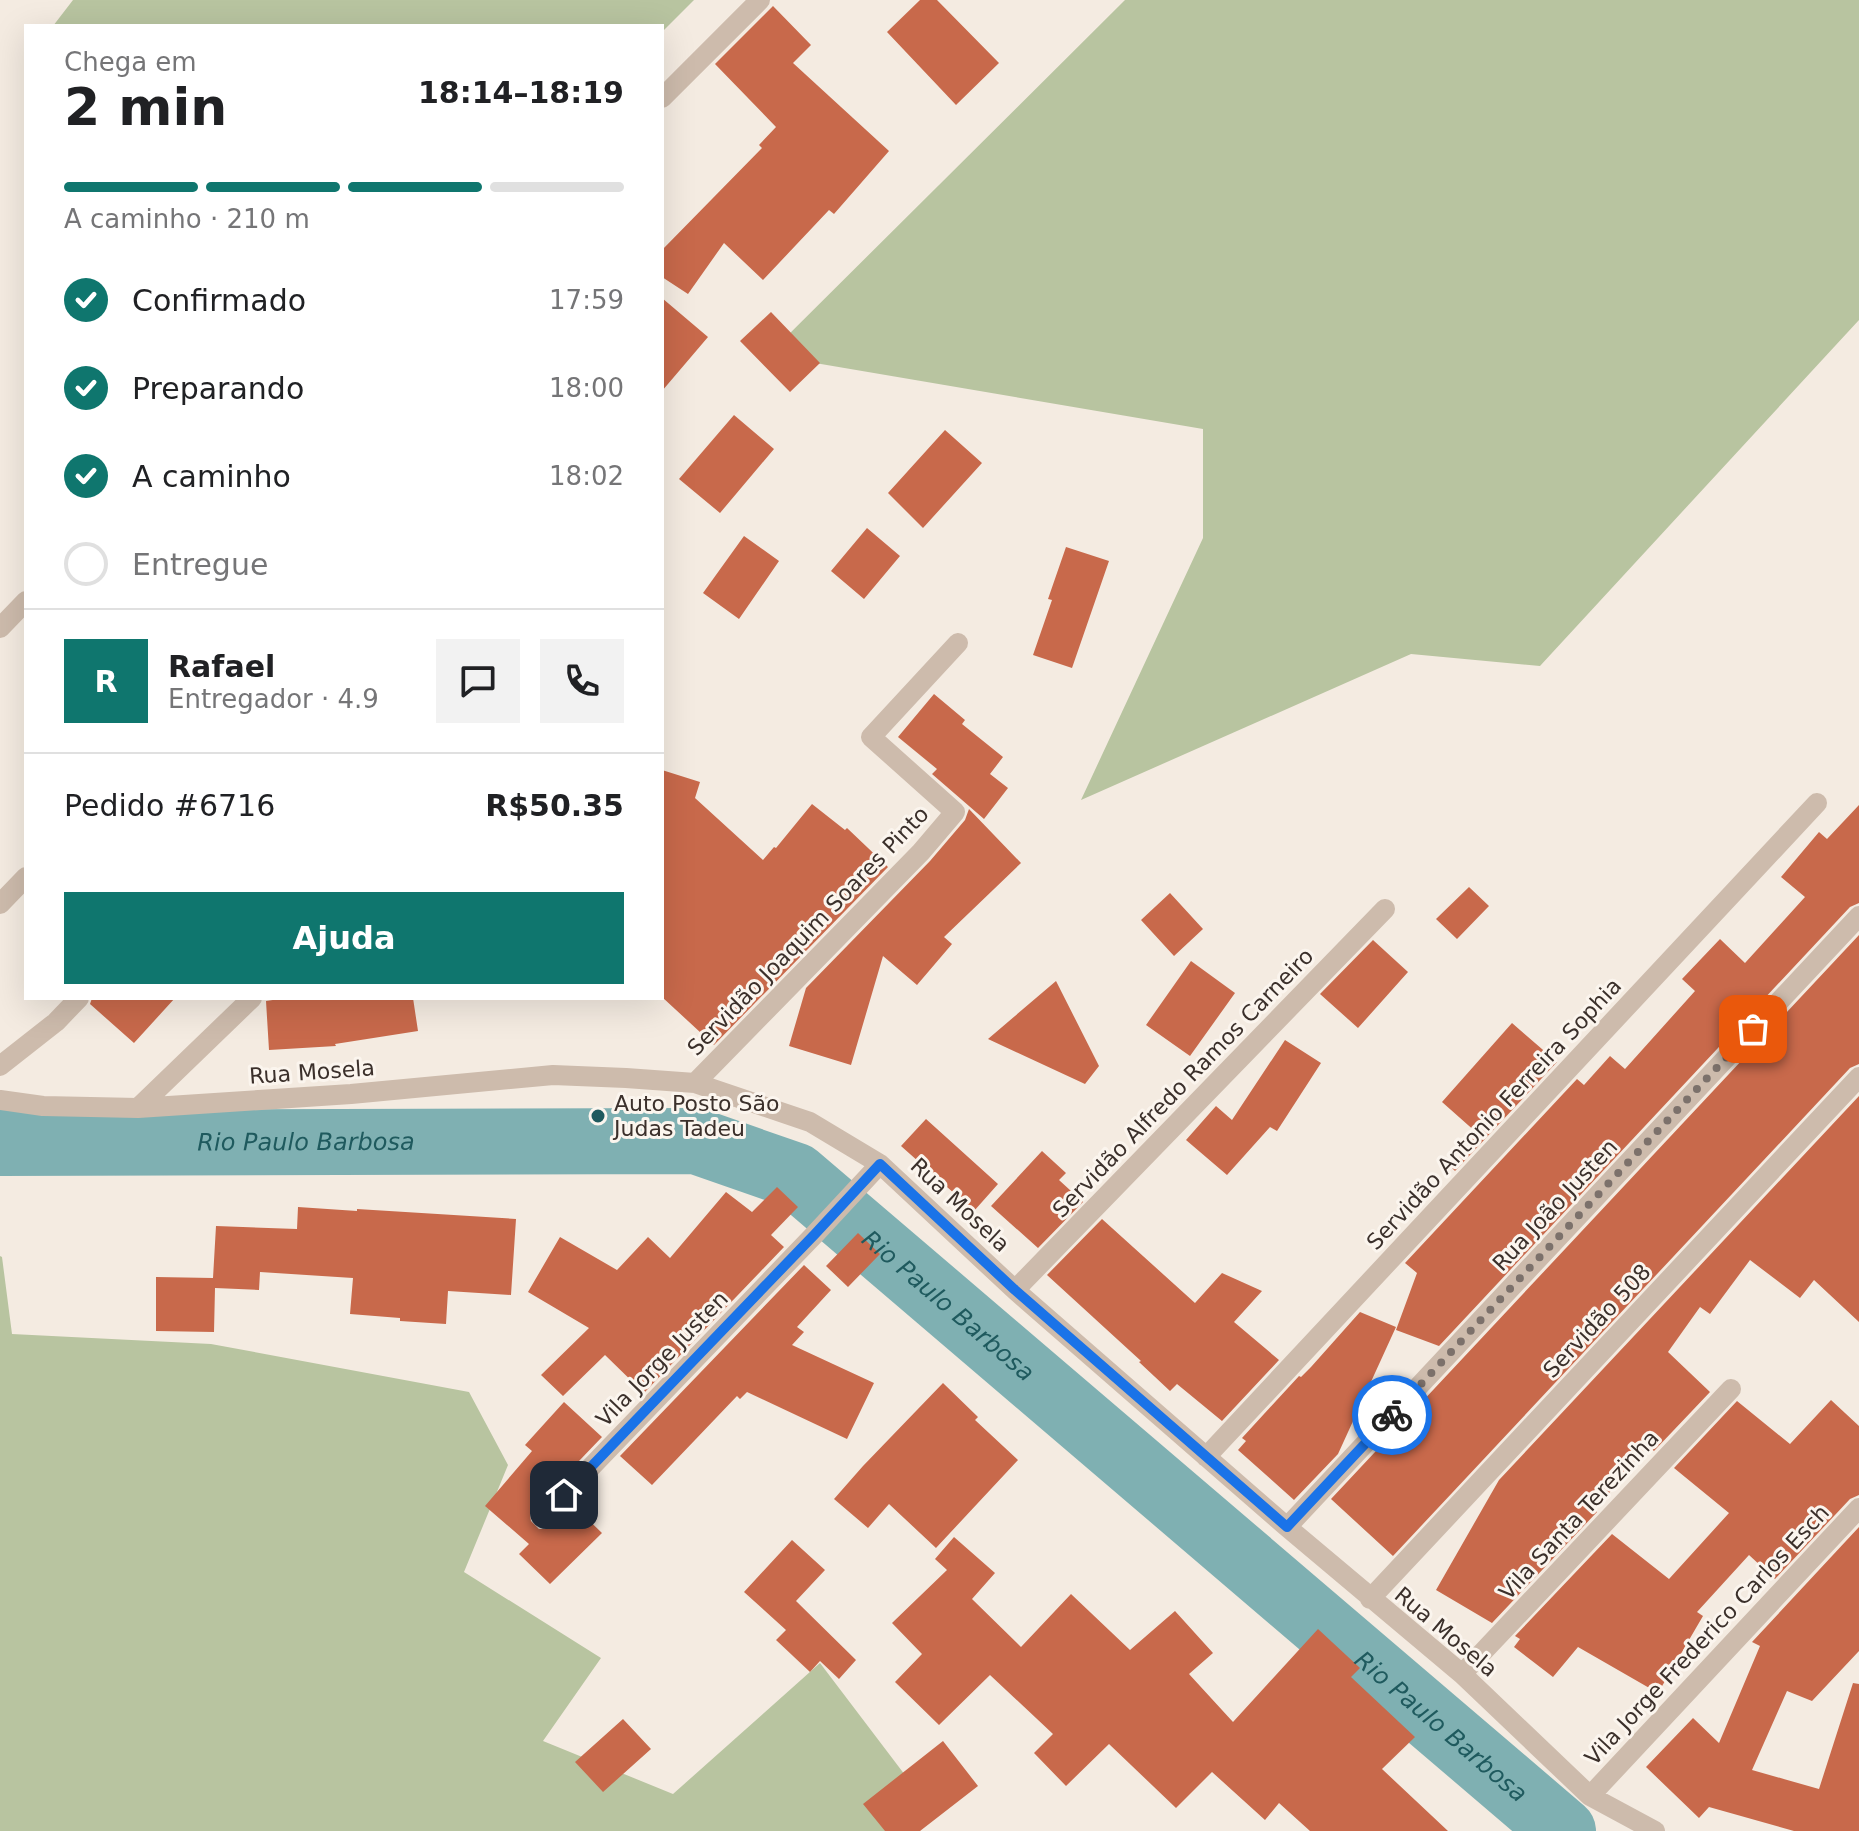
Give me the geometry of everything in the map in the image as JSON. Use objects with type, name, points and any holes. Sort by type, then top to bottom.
[{"type":"street","points":[[664,96],[760,0]]},
{"type":"street","points":[[0,628],[24,603]]},
{"type":"street","name":"Servidão Joaquim Soares Pinto","points":[[695,1083],[921,852],[955,812],[871,737],[958,643]]},
{"type":"street","name":"Servidão Antonio Ferreira Sophia","points":[[1206,1457],[1817,803]]},
{"type":"street","points":[[0,904],[24,879]]},
{"type":"street","name":"Servidão Alfredo Ramos Carneiro","points":[[1015,1290],[1385,909]]},
{"type":"street","name":"Rua João Justen","points":[[1287,1527],[1859,916]]},
{"type":"street","points":[[0,1066],[56,1022],[77,1000]]},
{"type":"street","points":[[138,1108],[250,1000]]},
{"type":"street","name":"Rua Mosela","points":[[0,1100],[43,1106],[138,1108],[351,1094],[553,1075],[695,1083],[810,1122],[880,1164],[1015,1290],[1370,1599],[1462,1674],[1590,1796],[1655,1831]]},
{"type":"street","name":"Servidão 508","points":[[1370,1599],[1859,1077]]},
{"type":"street","name":"Vila Jorge Justen","points":[[543,1517],[880,1164]]},
{"type":"street","name":"Vila Santa Terezinha","points":[[1462,1674],[1731,1389]]},
{"type":"street","name":"Vila Jorge Frederico Carlos Esch","points":[[1590,1796],[1859,1508]]},
{"type":"green space","points":[[73,0],[694,0],[664,30],[664,24],[55,24]]},
{"type":"green space","points":[[1125,0],[1859,0],[1859,320],[1540,666],[1411,654],[1081,800],[1203,538],[1203,429],[768,355]]},
{"type":"green space","points":[[0,1256],[12,1334],[211,1344],[469,1392],[508,1465],[464,1572],[601,1658],[543,1741],[673,1794],[820,1663],[927,1804],[896,1831],[0,1831]]},
{"type":"building","points":[[920,0],[937,0],[999,63],[956,105],[887,32]]},
{"type":"building","points":[[773,6],[811,45],[793,63],[889,151],[834,214],[829,210],[763,280],[724,243],[688,294],[664,278],[664,248],[762,148],[759,145],[776,127],[715,64]]},
{"type":"building","points":[[664,300],[708,337],[664,389]]},
{"type":"building","points":[[771,312],[820,363],[790,392],[740,341]]},
{"type":"building","points":[[734,415],[774,449],[720,513],[679,479]]},
{"type":"building","points":[[945,430],[982,463],[923,528],[888,493]]},
{"type":"building","points":[[867,528],[900,556],[864,599],[831,571]]},
{"type":"building","points":[[744,536],[779,561],[739,619],[703,593]]},
{"type":"building","points":[[1066,547],[1109,561],[1072,668],[1033,655]]},
{"type":"building","points":[[934,694],[965,720],[962,724],[1003,757],[990,774],[1008,788],[984,819],[932,774],[937,769],[898,737]]},
{"type":"building","points":[[664,771],[700,782],[695,798],[763,860],[812,804],[845,830],[847,828],[888,867],[714,1045],[664,999]]},
{"type":"building","points":[[1859,805],[1859,903],[1850,907],[1439,1346],[1396,1330],[1417,1273],[1405,1263],[1577,1079],[1584,1085],[1610,1056],[1625,1069],[1695,991],[1682,979],[1720,939],[1745,963],[1805,897],[1781,877],[1819,832],[1827,839]]},
{"type":"building","points":[[969,809],[1021,863],[944,937],[952,944],[917,985],[883,956],[851,1065],[789,1046],[806,988],[930,861],[965,820]]},
{"type":"building","points":[[1469,887],[1489,906],[1457,939],[1436,919]]},
{"type":"building","points":[[1170,893],[1203,929],[1174,956],[1141,920]]},
{"type":"building","points":[[1859,935],[1859,1064],[1850,1068],[1393,1556],[1331,1499]]},
{"type":"building","points":[[1373,940],[1408,972],[1358,1028],[1320,994]]},
{"type":"building","points":[[1191,961],[1235,993],[1190,1056],[1146,1025]]},
{"type":"building","points":[[1056,981],[1099,1066],[1085,1084],[988,1039]]},
{"type":"building","points":[[91,1000],[173,1000],[134,1043],[90,1004]]},
{"type":"building","points":[[413,1000],[418,1031],[336,1046],[269,1050],[266,1001]]},
{"type":"building","points":[[1512,1023],[1557,1062],[1455,1171],[1451,1167],[1477,1133],[1442,1102]]},
{"type":"building","points":[[1285,1040],[1321,1063],[1277,1131],[1270,1127],[1227,1175],[1186,1140],[1216,1106],[1232,1120]]},
{"type":"building","points":[[1859,1096],[1859,1322],[1814,1280],[1800,1298],[1750,1260],[1710,1314],[1700,1307],[1668,1352],[1710,1392],[1654,1451],[1648,1446],[1595,1510],[1597,1512],[1492,1623],[1436,1590],[1499,1480]]},
{"type":"building","points":[[926,1119],[998,1184],[974,1211],[901,1146]]},
{"type":"building","points":[[1042,1151],[1066,1173],[1059,1180],[1083,1202],[1038,1248],[991,1206]]},
{"type":"building","points":[[777,1187],[798,1207],[771,1235],[784,1247],[644,1393],[605,1355],[563,1396],[541,1375],[589,1328],[528,1292],[560,1237],[617,1270],[648,1237],[670,1258],[726,1192],[752,1212]]},
{"type":"building","points":[[298,1207],[516,1219],[511,1295],[448,1291],[446,1324],[400,1321],[400,1318],[350,1314],[353,1278],[260,1272],[259,1290],[215,1288],[214,1332],[156,1331],[156,1277],[213,1278],[216,1226],[297,1229]]},
{"type":"building","points":[[1102,1219],[1195,1303],[1222,1273],[1262,1291],[1234,1322],[1279,1360],[1222,1421],[1177,1384],[1170,1391],[1047,1275]]},
{"type":"building","points":[[858,1233],[880,1254],[848,1287],[826,1266]]},
{"type":"building","points":[[804,1265],[831,1290],[797,1327],[804,1332],[792,1345],[874,1383],[847,1439],[747,1392],[740,1399],[737,1396],[652,1485],[620,1456]]},
{"type":"building","points":[[1360,1312],[1396,1327],[1338,1454],[1294,1500],[1238,1450],[1246,1441],[1242,1438]]},
{"type":"building","points":[[943,1383],[978,1417],[975,1420],[1018,1460],[936,1548],[889,1504],[868,1528],[834,1499]]},
{"type":"building","points":[[1831,1400],[1859,1426],[1859,1495],[1850,1499],[1775,1579],[1749,1555],[1697,1612],[1703,1616],[1658,1693],[1578,1647],[1553,1677],[1514,1647],[1520,1639],[1515,1636],[1612,1534],[1669,1579],[1729,1513],[1674,1468],[1737,1401],[1790,1444]]},
{"type":"building","points":[[564,1402],[602,1437],[534,1508],[531,1521],[539,1529],[547,1529],[573,1505],[602,1533],[550,1584],[519,1554],[529,1544],[485,1506],[532,1451],[525,1445]]},
{"type":"building","points":[[1859,1527],[1859,1651],[1812,1701],[1787,1691],[1752,1770],[1819,1789],[1853,1683],[1859,1684],[1859,1831],[1794,1831],[1709,1807],[1699,1818],[1646,1767],[1693,1718],[1719,1743],[1760,1646],[1752,1642]]},
{"type":"building","points":[[954,1537],[995,1573],[972,1599],[1021,1647],[1071,1594],[1130,1650],[1175,1611],[1213,1653],[1189,1674],[1233,1722],[1318,1629],[1360,1668],[1351,1677],[1415,1737],[1382,1769],[1448,1831],[1310,1831],[1279,1803],[1265,1820],[1212,1772],[1176,1808],[1109,1744],[1066,1786],[1034,1753],[1053,1734],[990,1675],[939,1725],[895,1682],[922,1654],[892,1623],[947,1570],[935,1559]]},
{"type":"building","points":[[792,1540],[825,1570],[796,1601],[856,1660],[839,1679],[820,1661],[810,1672],[776,1640],[786,1630],[744,1592]]},
{"type":"building","points":[[623,1719],[651,1749],[603,1792],[575,1762]]},
{"type":"building","points":[[943,1741],[978,1786],[920,1831],[885,1831],[863,1804]]},
{"type":"waterway","name":"Rio Paulo Barbosa","points":[[0,1143],[696,1141],[796,1176],[1563,1831]]},
{"type":"way so far","points":[[1392,1415],[1753,1029]]},
{"type":"place","name":"Auto Posto São Judas Tadeu","points":[[598,1116]]},
{"type":"route","points":[[564,1495],[880,1164],[1015,1290],[1287,1527],[1392,1415]]}]
